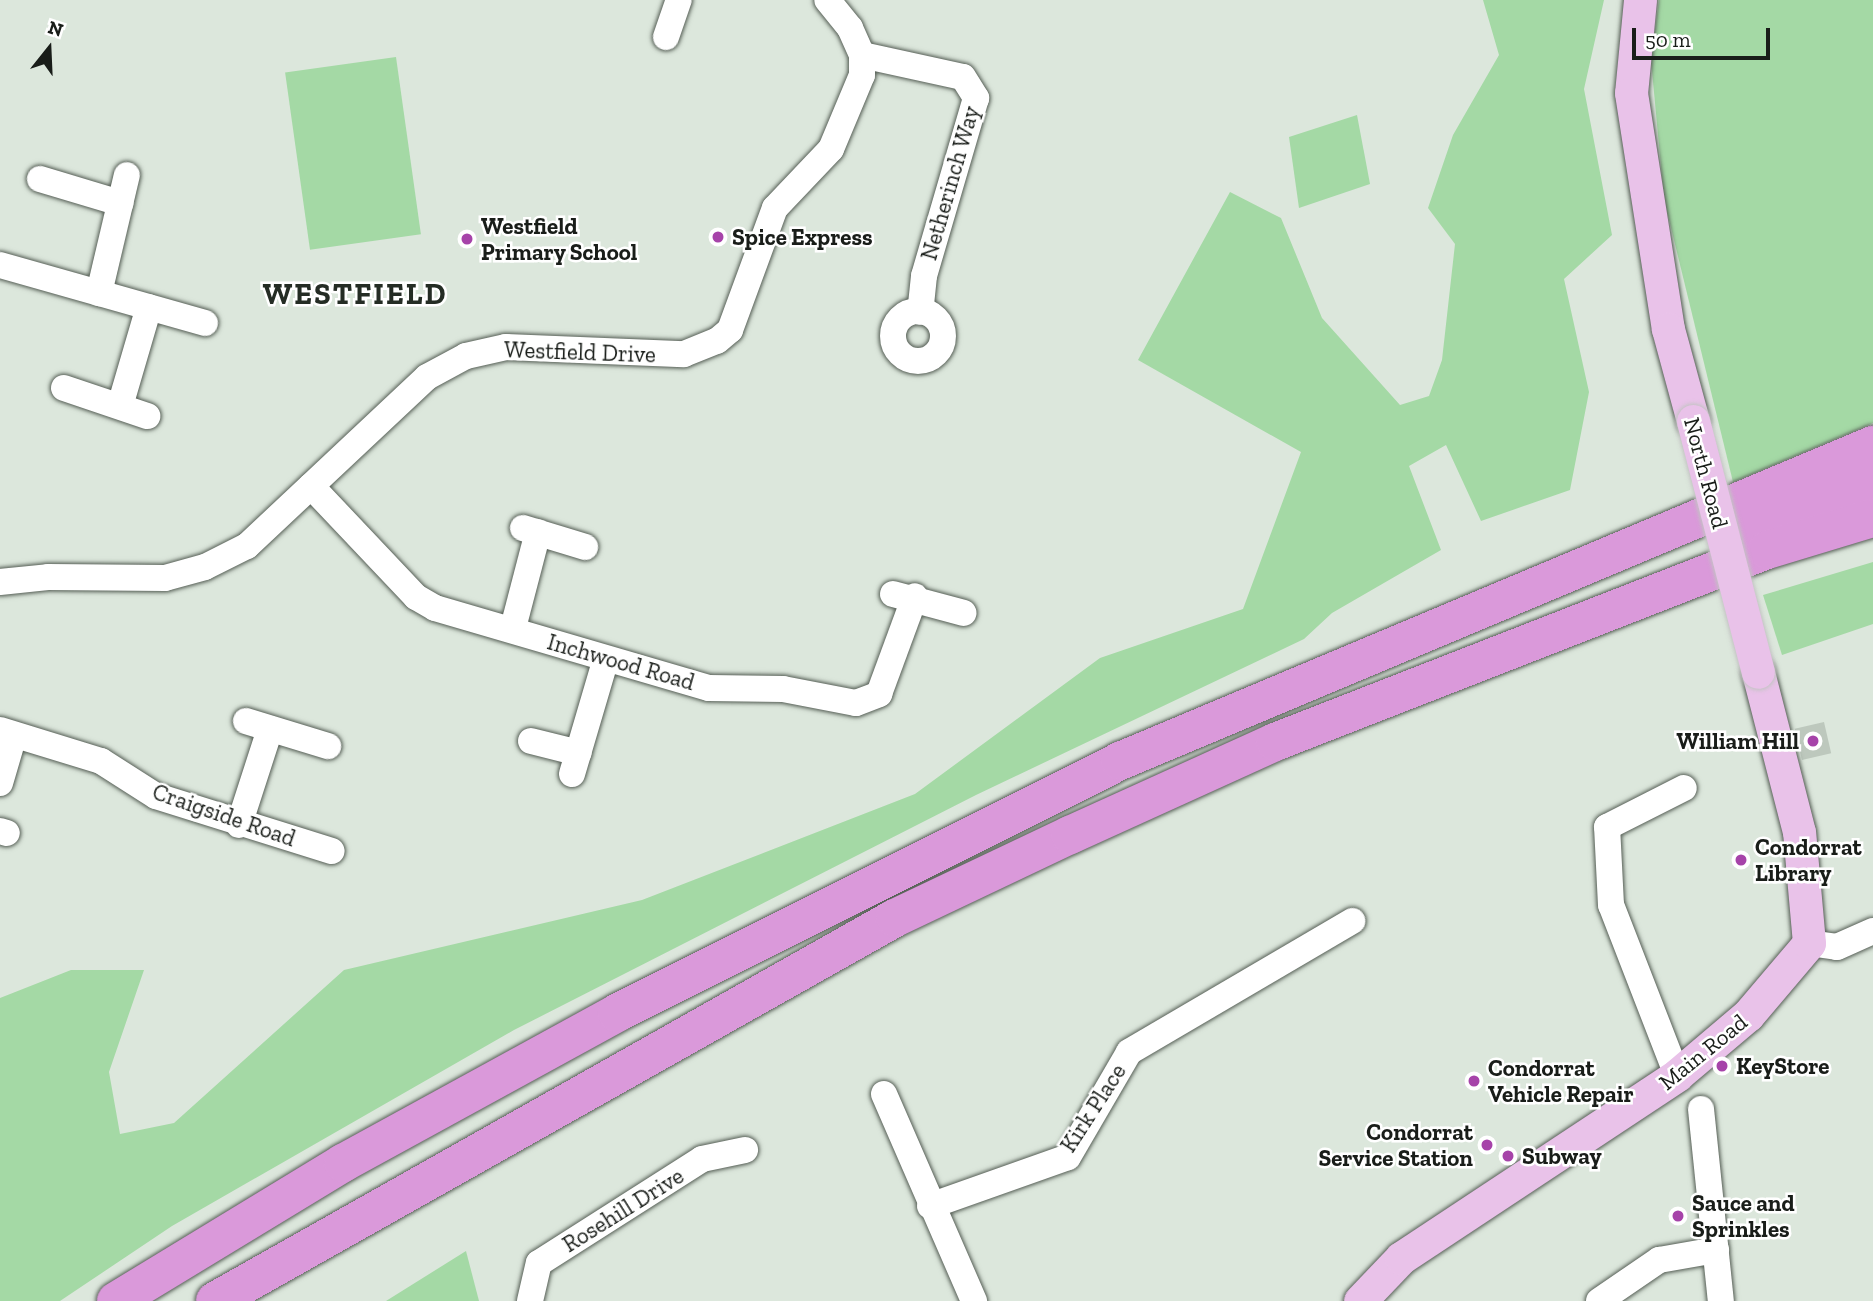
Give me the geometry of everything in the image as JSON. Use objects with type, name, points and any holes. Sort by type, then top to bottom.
[{"type":"highway","points":[[116,1301],[343,1163],[617,1013],[1120,761],[1469,617],[1873,445]]},
{"type":"highway","points":[[1469,617],[1873,482]]},
{"type":"highway","points":[[215,1301],[895,918],[1057,841],[1288,737],[1767,550],[1873,518]]},
{"type":"main road","name":"North Road","points":[[1640,0],[1632,93],[1668,329],[1799,832],[1809,943]]},
{"type":"main road","name":"Main Road","points":[[1358,1300],[1401,1258],[1677,1075],[1748,1015],[1809,943]]},
{"type":"street","points":[[666,37],[679,0]]},
{"type":"street","points":[[827,0],[850,28],[862,55]]},
{"type":"street","name":"Netherinch Way","points":[[862,55],[963,77],[976,98],[924,275],[920,312]]},
{"type":"street","name":"Westfield Drive","points":[[0,582],[48,576],[164,579],[205,567],[247,546],[427,377],[466,356],[506,347],[684,354],[717,341],[730,330],[775,208],[816,168],[844,126],[862,75],[862,55]]},
{"type":"street","points":[[99,293],[127,175]]},
{"type":"street","points":[[40,178],[120,203]]},
{"type":"street","points":[[0,265],[205,323]]},
{"type":"street","points":[[120,406],[149,307]]},
{"type":"street","points":[[64,388],[147,416]]},
{"type":"street","name":"Inchwood Road","points":[[311,486],[416,597],[435,608],[513,628],[605,662],[709,688],[783,689],[856,703],[879,694],[904,595],[964,613]]},
{"type":"street","points":[[513,628],[530,530],[585,547]]},
{"type":"street","points":[[531,741],[575,764],[605,662]]},
{"type":"street","points":[[239,825],[258,725],[328,746]]},
{"type":"street","points":[[0,783],[7,732]]},
{"type":"street","name":"Craigside Road","points":[[7,732],[101,761],[156,796],[239,825],[332,851]]},
{"type":"street","points":[[1677,1075],[1611,905],[1607,827],[1684,788]]},
{"type":"street","name":"Kirk Place","points":[[930,1206],[1068,1157],[1129,1052],[1352,921]]},
{"type":"street","points":[[1809,943],[1837,947],[1873,931]]},
{"type":"street","points":[[884,1094],[930,1206],[974,1301]]},
{"type":"street","points":[[1701,1109],[1721,1301]]},
{"type":"street","name":"Rosehill Drive","points":[[530,1301],[539,1263],[702,1159],[745,1150]]},
{"type":"street","points":[[1599,1301],[1659,1260],[1716,1250]]},
{"type":"green space","points":[[1483,0],[1604,0],[1584,89],[1612,235],[1564,279],[1589,392],[1570,490],[1481,521],[1446,445],[1409,466],[1441,550],[1332,613],[1304,639],[976,795],[514,1030],[172,1226],[60,1301],[0,1301],[0,998],[71,970],[144,970],[109,1072],[120,1134],[174,1123],[344,970],[642,900],[915,794],[1100,658],[1243,609],[1301,452],[1138,360],[1230,192],[1281,218],[1322,318],[1400,405],[1429,396],[1442,360],[1455,244],[1428,208],[1453,135],[1499,55]]},
{"type":"green space","points":[[1659,0],[1873,0],[1873,423],[1733,482],[1664,199],[1651,60]]},
{"type":"green space","points":[[396,57],[421,234],[310,250],[285,73]]},
{"type":"green space","points":[[1357,115],[1370,184],[1299,208],[1289,137]]},
{"type":"green space","points":[[1873,562],[1873,624],[1782,655],[1763,595]]},
{"type":"green space","points":[[466,1251],[479,1301],[386,1301]]},
{"type":"building","name":"William Hill","points":[[1824,722],[1831,753],[1802,760],[1795,729]]},
{"type":"place","name":"Spice Express","points":[[718,237]]},
{"type":"place","name":"Westfield Primary School","points":[[467,239]]},
{"type":"place","name":"William Hill","points":[[1813,741]]},
{"type":"place","name":"Condorrat Library","points":[[1741,860]]},
{"type":"place","name":"KeyStore","points":[[1722,1066]]},
{"type":"place","name":"Condorrat Vehicle Repair","points":[[1474,1081]]},
{"type":"place","name":"Condorrat Service Station","points":[[1487,1145]]},
{"type":"place","name":"Subway","points":[[1508,1156]]},
{"type":"place","name":"Sauce and Sprinkles","points":[[1678,1216]]},
{"type":"district","name":"WESTFIELD","points":[[355,294]]}]
